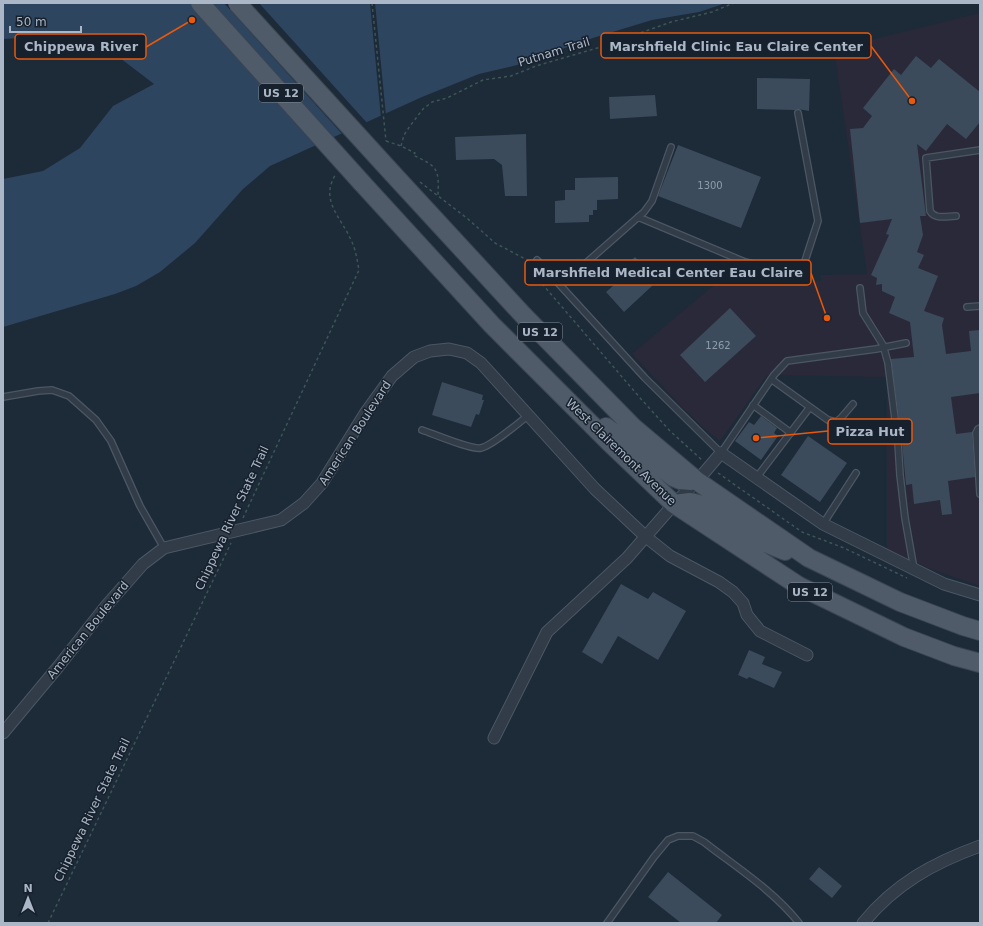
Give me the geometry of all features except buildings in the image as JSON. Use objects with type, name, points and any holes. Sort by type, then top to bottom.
[{"type":"main road","name":"West Clairemont Avenue","points":[[200,3],[492,325],[609,442],[674,504],[799,586],[904,637],[954,656],[980,663]]},
{"type":"main road","name":"US 12","points":[[237,3],[392,174],[523,315],[634,428],[697,481],[809,558],[900,602],[980,631]]},
{"type":"main road","points":[[566,399],[640,451],[673,477],[680,480],[697,481]]},
{"type":"main road","points":[[674,504],[690,502],[707,506],[758,540],[809,558]]},
{"type":"street","name":"American Boulevard","points":[[3,732],[106,606],[143,564],[164,548],[280,520],[304,504],[322,484],[366,412],[392,376],[406,363],[423,353],[449,349],[458,350],[472,356],[487,368],[595,489],[646,537],[670,556],[719,582],[733,592],[743,603],[747,615],[760,631],[807,655]]},
{"type":"street","points":[[494,738],[548,632],[627,558],[721,453],[823,524],[944,584],[980,595]]},
{"type":"street","points":[[863,923],[878,905],[905,882],[943,861],[980,846]]},
{"type":"lane","points":[[638,217],[745,262],[767,268],[802,267],[818,221],[798,112]]},
{"type":"lane","points":[[561,285],[644,212],[652,201],[671,147]]},
{"type":"lane","points":[[956,216],[934,216],[930,211],[926,158],[980,150]]},
{"type":"lane","points":[[537,260],[645,378],[721,453],[783,363],[789,360],[906,344]]},
{"type":"lane","points":[[860,288],[863,313],[884,348],[888,363],[898,443],[905,518],[914,569]]},
{"type":"lane","points":[[967,307],[980,306]]},
{"type":"lane","points":[[771,379],[828,420],[836,422],[853,404]]},
{"type":"lane","points":[[3,397],[52,390],[69,396],[96,420],[111,441],[140,506],[164,548]]},
{"type":"lane","points":[[753,405],[791,433]]},
{"type":"lane","points":[[757,478],[810,407]]},
{"type":"lane","points":[[422,430],[465,446],[480,448],[494,442],[529,415]]},
{"type":"lane","points":[[980,428],[976,433],[980,494]]},
{"type":"lane","points":[[823,524],[856,473]]},
{"type":"lane","points":[[606,923],[668,840],[678,836],[693,836],[704,842],[772,895],[799,923]]},
{"type":"path","points":[[372,3],[386,141],[383,146]]},
{"type":"path","name":"Putnam Trail","points":[[401,146],[404,135],[410,126],[423,109],[432,102],[446,98],[484,80],[511,76],[536,66],[604,46],[671,22],[712,12],[734,3]]},
{"type":"path","points":[[386,141],[401,146],[414,153],[413,155],[429,162],[437,171],[439,182],[438,196]]},
{"type":"path","name":"Chippewa River State Trail","points":[[48,923],[237,530],[359,270],[356,251],[331,205],[329,195],[330,183],[335,174],[339,171]]},
{"type":"path","points":[[418,181],[468,219],[495,243],[529,261]]},
{"type":"shaded area","points":[[980,13],[980,586],[928,568],[887,550],[887,377],[767,375],[720,441],[681,406],[632,354],[733,269],[750,278],[804,275],[804,282],[821,281],[821,275],[867,274],[834,49]]},
{"type":"water","points":[[3,3],[726,3],[699,12],[652,20],[593,38],[517,65],[479,74],[422,97],[270,166],[243,189],[195,243],[160,272],[136,286],[115,294],[3,327],[3,179],[43,171],[80,148],[113,106],[154,84],[120,58],[81,42],[38,37],[3,39]]},
{"type":"pier","points":[[224,3],[259,3],[368,124],[343,135]]},
{"type":"pier","points":[[370,3],[375,3],[386,116],[381,118]]},
{"type":"place","name":"Chippewa River","points":[[192,20]]},
{"type":"place","name":"Marshfield Clinic Eau Claire Center","points":[[912,101]]},
{"type":"place","name":"Marshfield Medical Center Eau Claire","points":[[827,318]]},
{"type":"place","name":"Pizza Hut","points":[[756,438]]}]
